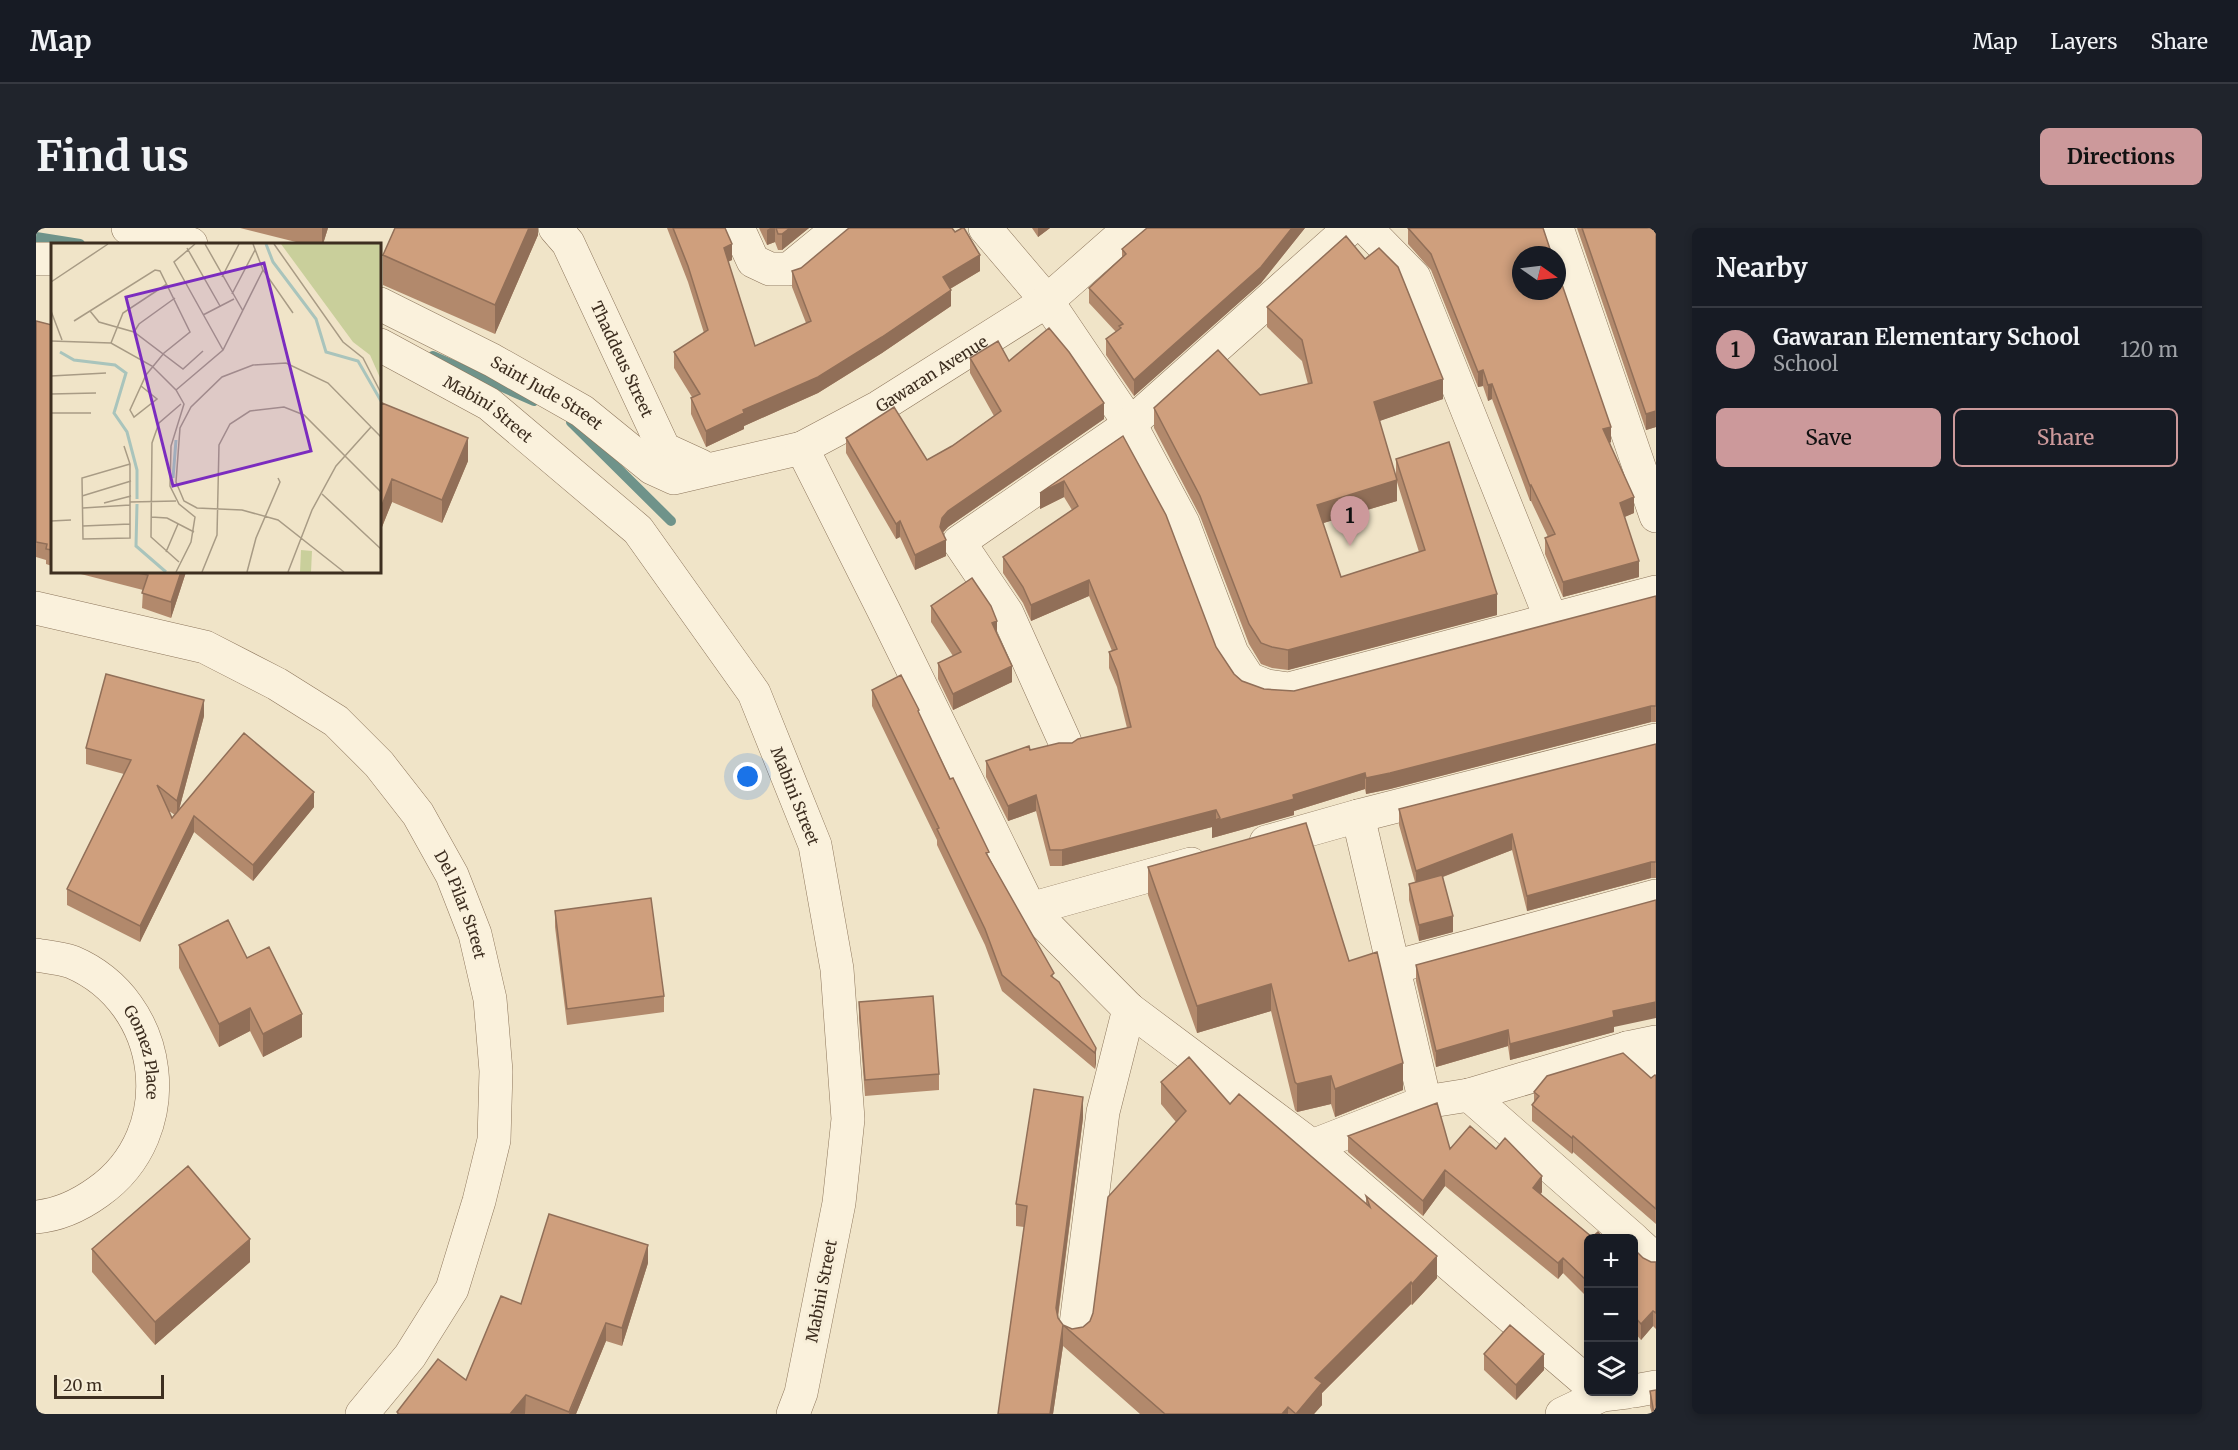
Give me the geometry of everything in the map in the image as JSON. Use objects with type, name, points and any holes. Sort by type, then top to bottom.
[{"type":"street","points":[[128,228],[187,243]]},
{"type":"street","name":"Thaddeus Street","points":[[555,228],[568,243],[664,449],[708,470]]},
{"type":"street","points":[[738,228],[753,261],[770,269],[789,269],[839,228]]},
{"type":"street","points":[[985,228],[1047,302],[1130,424],[1183,523],[1232,653],[1250,679],[1267,686],[1288,689],[1656,592]]},
{"type":"street","name":"Gawaran Avenue","points":[[708,470],[802,448],[879,407],[1047,302],[1130,228]]},
{"type":"street","points":[[1065,742],[1006,613],[959,542],[1130,424],[1350,228]]},
{"type":"street","points":[[1366,228],[1414,277],[1551,619]]},
{"type":"street","points":[[1557,228],[1656,516]]},
{"type":"street","name":"Saint Jude Street","points":[[381,304],[492,360],[582,411],[652,468],[674,478],[708,470]]},
{"type":"street","name":"Mabini Street","points":[[381,346],[489,404],[638,530],[753,693],[815,845],[837,969],[848,1119],[837,1214],[801,1393],[793,1414]]},
{"type":"street","points":[[802,448],[1030,909],[1129,1009],[1312,1146],[1584,1369]]},
{"type":"street","name":"Del Pilar Street","points":[[36,608],[205,647],[277,684],[336,721],[378,764],[418,814],[452,875],[475,934],[490,999],[496,1071],[494,1140],[479,1201],[452,1289],[410,1356],[362,1414]]},
{"type":"street","points":[[1030,909],[1358,816],[1656,740]]},
{"type":"street","points":[[1358,816],[1425,1102]]},
{"type":"street","points":[[1394,967],[1656,896]]},
{"type":"street","name":"Gomez Place","points":[[36,955],[71,962],[109,985],[136,1018],[152,1058],[153,1102],[141,1144],[116,1180],[81,1205],[36,1217]]},
{"type":"street","points":[[1076,1332],[1103,1112],[1129,1009]]},
{"type":"street","points":[[1312,1146],[1425,1102],[1469,1095],[1641,1045],[1656,1073]]},
{"type":"street","points":[[1469,1095],[1627,1234]]},
{"type":"street","points":[[1638,1244],[1656,1260]]},
{"type":"street","points":[[1638,1388],[1656,1387]]},
{"type":"street","points":[[1562,1414],[1598,1396]]},
{"type":"building","points":[[395,228],[529,228],[495,305],[383,255]]},
{"type":"building","points":[[673,228],[725,228],[732,244],[724,248],[755,346],[811,321],[792,271],[801,268],[849,228],[952,228],[955,232],[964,228],[980,255],[943,277],[951,290],[882,337],[818,377],[743,410],[744,413],[706,431],[691,398],[700,394],[674,352],[708,330],[688,266]]},
{"type":"building","points":[[776,228],[790,228],[778,234]]},
{"type":"building","points":[[1147,228],[1292,228],[1261,267],[1134,380],[1106,339],[1123,324],[1089,288],[1126,254],[1122,249]]},
{"type":"building","points":[[1408,228],[1543,228],[1549,246],[1512,246],[1512,300],[1566,300],[1566,296],[1611,427],[1603,429],[1634,497],[1620,503],[1639,561],[1563,582],[1545,538],[1555,534],[1530,486],[1492,384],[1488,385],[1483,370],[1478,372],[1431,254]]},
{"type":"building","points":[[1582,228],[1656,228],[1656,411],[1646,414]]},
{"type":"building","points":[[1346,236],[1365,259],[1379,248],[1398,267],[1443,379],[1374,402],[1397,480],[1317,505],[1341,577],[1425,550],[1396,459],[1449,442],[1497,594],[1288,650],[1261,643],[1249,624],[1200,496],[1154,408],[1218,350],[1260,395],[1312,383],[1302,340],[1267,307]]},
{"type":"building","points":[[36,321],[51,325],[51,550],[46,549],[47,544],[36,542]]},
{"type":"building","points":[[1049,328],[1069,352],[1104,403],[948,511],[942,518],[940,527],[946,540],[915,555],[900,521],[896,524],[846,438],[894,407],[927,460],[952,446],[1001,411],[970,358],[998,341],[1009,361]]},
{"type":"building","points":[[382,403],[468,438],[442,500],[392,479],[381,504]]},
{"type":"building","points":[[1123,436],[1166,515],[1216,647],[1234,674],[1242,681],[1264,689],[1294,691],[1656,596],[1656,706],[1390,773],[1366,778],[1365,773],[1293,795],[1294,799],[1212,822],[1220,818],[1216,810],[1062,850],[1050,850],[1036,795],[1008,806],[986,761],[1029,746],[1030,750],[1059,743],[1072,743],[1078,739],[1131,727],[1117,671],[1109,652],[1117,649],[1089,580],[1031,605],[1023,587],[1003,557],[1078,506],[1064,481],[1040,493]]},
{"type":"building","points":[[138,573],[181,573],[171,602],[142,593],[148,575]]},
{"type":"building","points":[[972,578],[991,606],[997,621],[992,623],[1012,666],[953,694],[938,663],[961,652],[931,606]]},
{"type":"building","points":[[106,674],[204,700],[177,801],[157,785],[172,818],[244,733],[314,792],[253,865],[194,816],[140,926],[67,889],[131,760],[86,748]]},
{"type":"building","points":[[901,675],[950,779],[953,778],[989,852],[986,853],[1054,973],[1051,976],[1059,982],[1096,1048],[1095,1053],[1002,975],[985,929],[937,829],[939,828],[872,690]]},
{"type":"building","points":[[1656,744],[1656,862],[1527,896],[1512,834],[1416,871],[1399,809]]},
{"type":"building","points":[[1306,823],[1349,961],[1377,952],[1403,1063],[1335,1089],[1331,1076],[1297,1084],[1295,1082],[1271,984],[1197,1006],[1148,867]]},
{"type":"building","points":[[1442,875],[1453,916],[1419,925],[1409,884]]},
{"type":"building","points":[[651,898],[664,996],[567,1009],[555,911]]},
{"type":"building","points":[[1656,900],[1656,1002],[1613,1011],[1614,1017],[1510,1044],[1508,1030],[1436,1051],[1416,965]]},
{"type":"building","points":[[228,920],[247,958],[269,947],[302,1014],[263,1034],[250,1008],[219,1024],[179,945]]},
{"type":"building","points":[[933,996],[939,1074],[865,1080],[859,1002]]},
{"type":"building","points":[[1623,1053],[1651,1078],[1656,1076],[1656,1209],[1573,1136],[1572,1138],[1532,1105],[1539,1096],[1534,1092],[1547,1076]]},
{"type":"building","points":[[1189,1057],[1230,1104],[1239,1094],[1370,1207],[1366,1196],[1437,1256],[1412,1284],[1411,1282],[1315,1378],[1322,1383],[1296,1414],[1288,1407],[1282,1414],[1165,1414],[1063,1325],[1072,1329],[1083,1327],[1090,1321],[1093,1313],[1108,1197],[1186,1111],[1161,1082]]},
{"type":"building","points":[[1034,1089],[1083,1097],[1056,1308],[1058,1318],[1063,1325],[1050,1414],[998,1414],[1027,1206],[1016,1204]]},
{"type":"building","points":[[1437,1103],[1450,1149],[1470,1126],[1496,1149],[1505,1138],[1542,1176],[1533,1188],[1588,1234],[1584,1234],[1584,1278],[1563,1258],[1558,1263],[1445,1170],[1423,1201],[1348,1136]]},
{"type":"building","points":[[188,1166],[250,1239],[155,1322],[92,1249]]},
{"type":"building","points":[[549,1214],[648,1245],[622,1328],[606,1323],[569,1412],[526,1395],[510,1414],[399,1414],[397,1412],[438,1359],[466,1380],[501,1296],[521,1304]]},
{"type":"building","points":[[1638,1253],[1651,1262],[1656,1262],[1656,1313],[1653,1311],[1641,1324],[1638,1321]]},
{"type":"building","points":[[1510,1325],[1544,1354],[1516,1385],[1484,1354]]},
{"type":"building","points":[[1656,1390],[1656,1414],[1654,1414],[1650,1391]]},
{"type":"waterway","points":[[36,237],[74,243]]},
{"type":"waterway","points":[[433,356],[534,401]]},
{"type":"waterway","points":[[571,422],[671,521]]},
{"type":"place","name":"Gawaran Elementary School","points":[[1350,546]]}]
